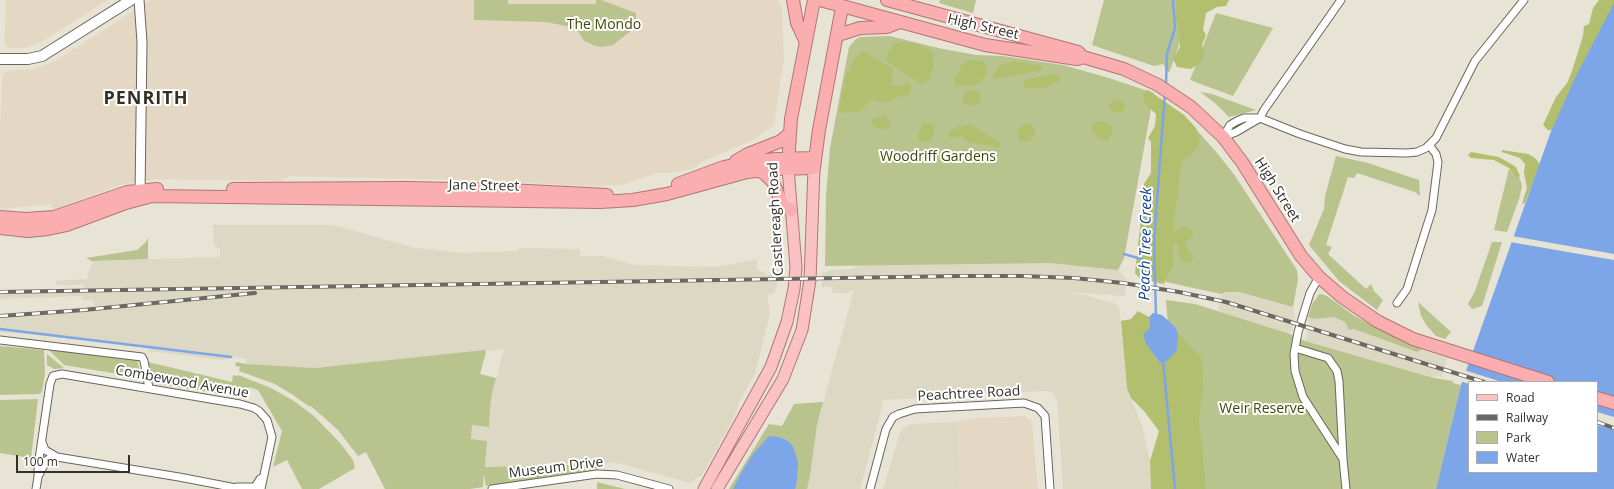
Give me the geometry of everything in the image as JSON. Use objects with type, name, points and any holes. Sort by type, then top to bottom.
[{"type":"highway","points":[[793,0],[797,23],[806,42]]},
{"type":"highway","name":"Castlereagh Road","points":[[788,163],[789,134],[795,93],[814,0]]},
{"type":"highway","name":"High Street","points":[[820,0],[843,3],[900,22],[985,45],[1077,59],[1083,57]]},
{"type":"highway","name":"High Street","points":[[887,0],[1078,52],[1083,57],[1124,69],[1158,85],[1173,94],[1205,119],[1223,136],[1242,162],[1291,241],[1319,276],[1342,297],[1377,321],[1413,339],[1545,381]]},
{"type":"highway","points":[[815,159],[843,3]]},
{"type":"highway","points":[[838,34],[860,28],[887,27],[900,22]]},
{"type":"highway","points":[[724,167],[748,154],[781,141],[789,134]]},
{"type":"highway","name":"Jane Street","points":[[140,194],[152,196],[315,199],[600,202],[633,200],[667,194],[736,174],[815,159]]},
{"type":"highway","name":"Jane Street","points":[[140,194],[172,188],[237,189],[304,187],[508,190],[607,195],[644,192],[666,187],[724,167],[760,160],[788,163]]},
{"type":"highway","points":[[759,170],[773,182],[782,204],[791,210]]},
{"type":"highway","points":[[0,217],[26,219],[54,217],[118,195],[140,194]]},
{"type":"highway","points":[[0,228],[28,231],[48,229],[67,224],[140,194]]},
{"type":"highway","points":[[1598,398],[1614,403]]},
{"type":"main road","points":[[0,59],[28,59],[42,56],[131,0]]},
{"type":"main road","points":[[717,489],[783,380],[802,330],[810,280],[815,159]]},
{"type":"main road","name":"Castlereagh Road","points":[[704,489],[771,367],[783,338],[791,309],[796,267],[788,163]]},
{"type":"street","points":[[139,0],[142,42],[140,194]]},
{"type":"street","points":[[1260,118],[1264,110],[1341,0]]},
{"type":"street","points":[[1223,136],[1230,125],[1237,121],[1244,118],[1260,118],[1336,147],[1353,151],[1417,152],[1430,146],[1436,138],[1475,61],[1524,0]]},
{"type":"street","points":[[1397,303],[1407,289],[1432,210],[1438,162],[1436,154],[1430,146]]},
{"type":"street","points":[[1319,276],[1310,293],[1294,348],[1295,371],[1303,397],[1343,459]]},
{"type":"street","points":[[0,340],[142,357],[149,388]]},
{"type":"street","points":[[1294,348],[1328,358],[1337,371],[1346,489]]},
{"type":"street","name":"Combewood Avenue","points":[[41,440],[50,381],[56,375],[65,374],[240,404],[259,411],[270,425],[272,437],[271,448],[264,470],[261,489]]},
{"type":"street","name":"Peachtree Road","points":[[870,489],[886,429],[893,418],[899,414],[915,409],[1024,403],[1038,408],[1045,416],[1050,489]]},
{"type":"street","points":[[41,440],[45,450],[57,457]]},
{"type":"street","points":[[36,489],[41,440]]},
{"type":"street","points":[[38,478],[46,461],[50,458],[57,457],[237,488],[255,487],[259,484],[264,470]]},
{"type":"street","name":"Museum Drive","points":[[492,489],[598,474],[617,475],[669,489]]},
{"type":"shaded area","points":[[6,0],[108,0],[38,44],[24,48],[8,48],[4,44]]},
{"type":"shaded area","points":[[151,0],[777,0],[782,7],[784,57],[774,125],[753,140],[706,160],[692,169],[672,173],[657,173],[622,185],[584,186],[503,181],[289,176],[281,181],[155,179],[123,184],[53,210],[51,204],[1,209],[0,136],[2,75],[6,71],[32,69],[55,61]]},
{"type":"shaded area","points":[[213,225],[333,225],[415,248],[463,253],[517,251],[519,248],[580,249],[580,256],[602,256],[634,265],[717,267],[757,259],[757,270],[767,275],[777,274],[777,288],[775,289],[775,293],[760,296],[767,295],[770,313],[755,374],[741,398],[734,417],[721,442],[702,475],[689,483],[619,463],[485,467],[487,441],[471,439],[472,425],[489,426],[491,398],[504,349],[315,368],[246,364],[246,358],[238,357],[222,360],[149,351],[149,348],[46,336],[44,342],[44,336],[0,332],[0,314],[35,313],[94,306],[93,299],[83,300],[82,296],[0,299],[0,290],[84,289],[84,285],[56,285],[56,281],[87,279],[93,264],[92,261],[220,257],[220,248],[214,246]]},
{"type":"shaded area","points":[[1049,263],[1118,270],[1126,278],[1125,296],[1064,292],[1084,295],[1114,303],[1119,306],[1127,388],[1142,426],[1150,461],[1151,489],[1063,489],[1057,400],[1051,391],[1043,391],[883,400],[860,489],[807,489],[817,425],[854,290],[846,293],[833,293],[832,289],[827,286],[822,287],[822,273],[831,270],[851,269],[865,264]]},
{"type":"shaded area","points":[[1226,292],[1239,292],[1293,307],[1295,317],[1290,334],[1220,312],[1218,309],[1221,294]]},
{"type":"shaded area","points":[[1308,317],[1314,319],[1334,317],[1345,322],[1349,330],[1354,329],[1417,352],[1421,350],[1447,358],[1442,377],[1435,375],[1434,378],[1305,341],[1310,323],[1307,321]]},
{"type":"shaded area","points":[[1025,416],[1032,422],[1038,489],[960,489],[957,422],[975,418]]},
{"type":"shaded area","points":[[957,422],[960,489],[883,489],[901,430],[910,424]]},
{"type":"green space","name":"The Mondo","points":[[474,0],[508,0],[508,4],[596,4],[596,0],[601,0],[636,13],[636,27],[613,45],[602,47],[596,46],[584,41],[576,28],[546,22],[474,20]]},
{"type":"green space","points":[[940,0],[976,0],[973,13],[939,3]]},
{"type":"green space","points":[[1104,0],[1191,0],[1186,26],[1169,73],[1163,64],[1154,66],[1092,45]]},
{"type":"green space","points":[[1176,0],[1229,0],[1226,6],[1217,7],[1206,13],[1203,30],[1206,35],[1202,45],[1204,54],[1200,63],[1191,69],[1177,67],[1173,59],[1180,47],[1180,37],[1176,19]]},
{"type":"green space","points":[[1599,0],[1614,0],[1614,9],[1555,131],[1548,130],[1543,125],[1556,97],[1567,83],[1583,36],[1584,26],[1589,24],[1593,8]]},
{"type":"green space","points":[[1216,13],[1273,28],[1233,96],[1190,80]]},
{"type":"green space","name":"Woodriff Gardens","points":[[890,36],[938,48],[976,55],[1002,56],[1063,65],[1154,93],[1124,258],[1118,270],[1049,263],[825,266],[826,196],[830,148],[849,47],[860,37]]},
{"type":"green space","points":[[903,42],[920,45],[934,53],[933,68],[929,80],[921,84],[887,62],[886,56],[893,44]]},
{"type":"green space","points":[[863,51],[893,69],[891,86],[899,86],[907,83],[911,85],[911,92],[889,102],[882,103],[872,99],[860,111],[842,113],[839,110],[843,88],[846,86],[844,82],[847,72],[850,71],[850,67],[855,58]]},
{"type":"green space","points":[[970,60],[980,60],[984,62],[987,69],[986,75],[979,84],[959,87],[955,85],[954,80],[963,63]]},
{"type":"green space","points":[[1014,61],[1040,65],[1043,70],[993,79],[993,76],[1000,65]]},
{"type":"green space","points":[[1052,74],[1061,77],[1060,81],[1040,89],[1024,87],[1023,83],[1025,80]]},
{"type":"green space","points":[[970,90],[978,92],[980,96],[980,100],[977,104],[971,106],[963,104],[962,101],[963,96]]},
{"type":"green space","points":[[1148,90],[1184,115],[1196,128],[1200,140],[1191,156],[1183,160],[1180,172],[1174,221],[1174,231],[1185,226],[1191,230],[1193,235],[1184,245],[1193,257],[1191,262],[1185,263],[1180,260],[1178,244],[1173,244],[1173,265],[1164,284],[1140,279],[1135,273],[1142,209],[1145,202],[1143,197],[1144,184],[1151,173],[1151,142],[1148,138],[1155,126],[1156,114],[1145,104],[1143,98],[1144,93]]},
{"type":"green space","points":[[1200,92],[1212,94],[1256,110],[1229,117],[1215,103]]},
{"type":"green space","points":[[1116,100],[1122,101],[1125,105],[1122,112],[1117,113],[1110,111],[1109,106]]},
{"type":"green space","points":[[885,115],[891,126],[887,130],[875,127],[872,124],[873,118]]},
{"type":"green space","points":[[1177,119],[1195,128],[1233,173],[1297,270],[1298,280],[1293,307],[1239,292],[1226,292],[1221,294],[1166,282]]},
{"type":"green space","points":[[1098,121],[1109,124],[1112,129],[1113,134],[1106,141],[1098,138],[1091,129],[1093,124]]},
{"type":"green space","points":[[923,123],[934,125],[934,134],[931,141],[925,142],[918,140],[918,135]]},
{"type":"green space","points":[[970,124],[1000,143],[1000,146],[998,147],[968,142],[961,136],[950,138],[948,135],[951,130],[959,126],[964,127]]},
{"type":"green space","points":[[1031,124],[1035,130],[1034,135],[1029,141],[1020,141],[1017,135],[1018,129],[1023,125]]},
{"type":"green space","points":[[1502,150],[1528,154],[1535,158],[1540,164],[1525,203],[1522,204],[1527,188],[1524,173],[1525,164],[1520,158],[1502,152]]},
{"type":"green space","points":[[1471,152],[1499,157],[1516,167],[1520,176],[1516,178],[1509,168],[1494,160],[1471,158],[1468,155]]},
{"type":"green space","points":[[1336,156],[1368,163],[1419,180],[1420,196],[1415,192],[1357,173],[1354,178],[1348,177],[1326,245],[1332,247],[1328,254],[1366,289],[1371,284],[1374,291],[1383,300],[1377,310],[1339,281],[1309,245],[1324,209],[1325,196]]},
{"type":"green space","points":[[1509,169],[1516,178],[1519,176],[1522,186],[1507,232],[1494,230]]},
{"type":"green space","points":[[148,237],[148,259],[92,261],[86,258],[137,250],[146,242]]},
{"type":"green space","points":[[1492,242],[1502,242],[1482,306],[1472,309],[1468,304],[1475,291]]},
{"type":"green space","points":[[1321,294],[1327,296],[1353,315],[1377,328],[1409,343],[1422,347],[1421,350],[1417,352],[1354,329],[1349,330],[1345,322],[1334,317],[1314,319],[1308,317],[1313,302],[1318,295]]},
{"type":"green space","name":"Weir Reserve","points":[[1166,300],[1195,304],[1290,334],[1305,341],[1434,378],[1453,381],[1453,383],[1461,385],[1436,489],[1201,489],[1173,385]]},
{"type":"green space","points":[[1418,302],[1451,332],[1445,339],[1436,336],[1427,326],[1421,316]]},
{"type":"green space","points":[[1138,311],[1149,317],[1153,354],[1159,362],[1177,350],[1178,333],[1202,359],[1203,388],[1199,421],[1206,489],[1151,489],[1150,461],[1159,431],[1144,411],[1131,398],[1127,388],[1121,321],[1131,319]]},
{"type":"green space","points":[[0,346],[44,350],[45,374],[42,391],[40,394],[0,395]]},
{"type":"green space","points":[[48,349],[137,360],[142,378],[64,365]]},
{"type":"green space","points":[[485,350],[486,352],[480,374],[496,378],[491,398],[489,427],[472,425],[471,439],[487,441],[485,467],[599,464],[598,469],[486,486],[484,474],[483,487],[470,489],[385,489],[366,452],[358,456],[338,430],[311,406],[310,407],[275,384],[239,371],[240,367],[235,366],[236,362],[246,364],[315,368]]},
{"type":"green space","points":[[47,354],[64,368],[54,369],[47,365]]},
{"type":"green space","points":[[148,362],[232,382],[233,375],[238,375],[271,388],[294,401],[314,416],[341,444],[353,460],[355,468],[319,489],[302,489],[287,460],[273,467],[282,431],[258,390],[249,387],[246,398],[159,384],[159,381],[150,380]]},
{"type":"green space","points":[[38,399],[31,458],[0,453],[0,400]]},
{"type":"green space","points":[[823,402],[817,425],[807,489],[729,489],[769,424],[782,426],[794,404]]},
{"type":"green space","points":[[597,482],[625,489],[597,489]]},
{"type":"water","points":[[1614,3],[1614,489],[1436,489],[1461,385],[1550,134],[1576,76]]},
{"type":"water","points":[[1153,313],[1162,315],[1175,327],[1178,333],[1177,350],[1166,362],[1159,362],[1147,345],[1143,335],[1150,328],[1149,317]]},
{"type":"water","points":[[769,436],[779,437],[788,441],[793,446],[798,462],[795,489],[733,489],[753,454]]},
{"type":"pier","points":[[1512,236],[1614,254],[1614,260],[1510,242]]},
{"type":"pier","points":[[1464,370],[1499,381],[1468,381],[1468,384],[1460,381]]},
{"type":"pier","points":[[1598,412],[1614,417],[1614,430],[1598,425]]},
{"type":"waterway","name":"Peach Tree Creek","points":[[1166,84],[1167,54],[1175,28],[1173,0]]},
{"type":"waterway","name":"Peach Tree Creek","points":[[1156,316],[1154,241],[1165,93]]},
{"type":"waterway","points":[[1124,254],[1141,259],[1150,265],[1155,271]]},
{"type":"waterway","points":[[0,329],[231,357]]},
{"type":"waterway","name":"Peach Tree Creek","points":[[1163,360],[1175,489]]},
{"type":"railway","points":[[0,292],[960,276],[1074,278],[1123,283],[1179,292],[1226,302],[1481,381]]},
{"type":"railway","points":[[0,316],[84,310],[255,293]]},
{"type":"railway","points":[[1598,422],[1614,428]]},
{"type":"district","name":"PENRITH","points":[[146,99]]}]
